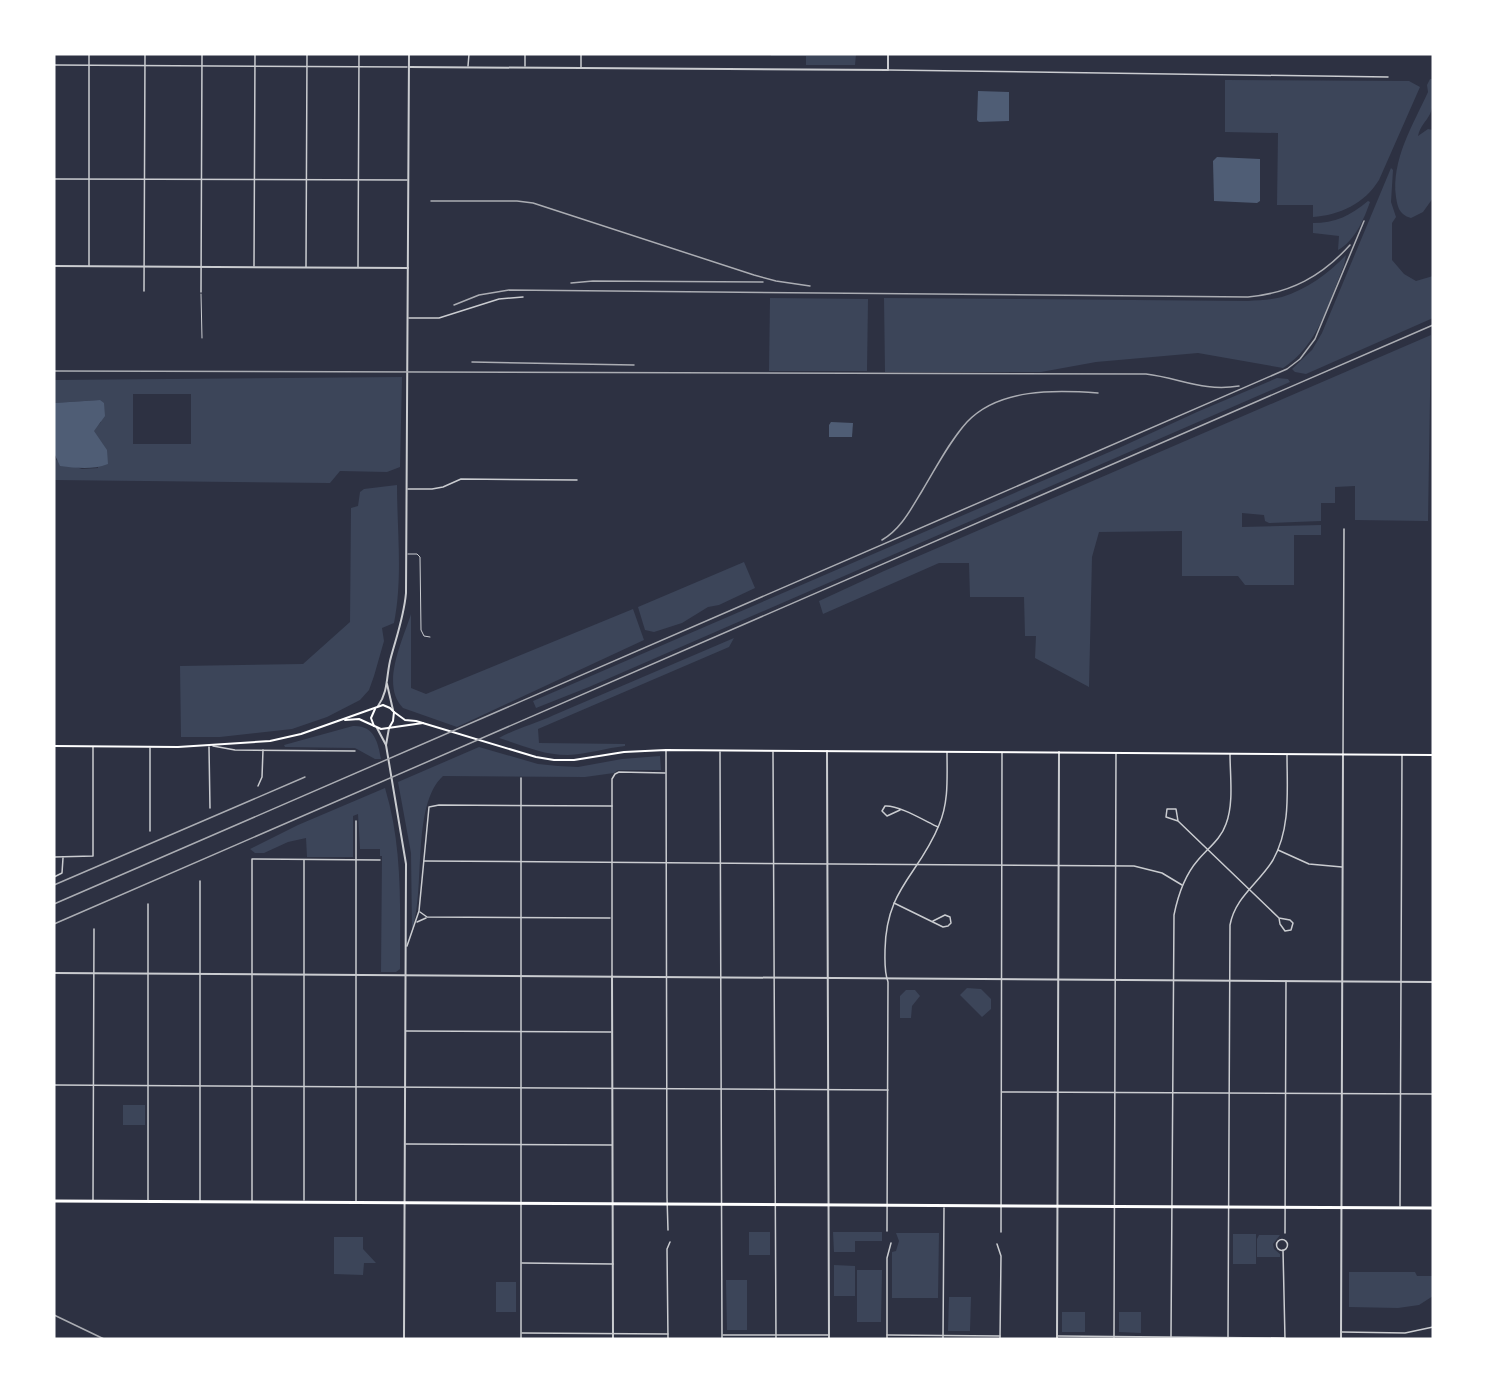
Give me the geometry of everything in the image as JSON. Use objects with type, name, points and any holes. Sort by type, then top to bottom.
[{"type":"main road","points":[[375,727],[371,718],[377,706]]},
{"type":"main road","points":[[54,746],[150,747],[281,739],[345,720],[377,706],[387,706],[405,720],[416,721],[536,757],[565,760],[624,752],[720,749],[1433,755]]},
{"type":"main road","points":[[389,728],[393,721],[394,711]]},
{"type":"main road","points":[[345,720],[359,720],[375,727],[389,728],[423,723]]},
{"type":"main road","points":[[54,1201],[1001,1204],[1433,1208]]},
{"type":"street","points":[[89,54],[89,267]]},
{"type":"street","points":[[144,291],[145,54]]},
{"type":"street","points":[[201,292],[202,54]]},
{"type":"street","points":[[254,267],[255,54]]},
{"type":"street","points":[[306,267],[307,54]]},
{"type":"street","points":[[358,268],[359,54]]},
{"type":"street","points":[[377,706],[384,697],[390,657],[404,613],[406,593],[410,54]]},
{"type":"street","points":[[468,67],[469,54]]},
{"type":"street","points":[[525,54],[525,67]]},
{"type":"street","points":[[581,54],[581,68]]},
{"type":"street","points":[[888,54],[888,70]]},
{"type":"street","points":[[54,65],[888,70],[1388,77]]},
{"type":"street","points":[[54,178],[409,180]]},
{"type":"street","points":[[54,266],[408,268]]},
{"type":"street","points":[[408,318],[439,318],[491,301],[523,297]]},
{"type":"street","points":[[407,489],[432,489],[453,484],[461,479],[577,480]]},
{"type":"street","points":[[1341,1339],[1344,529]]},
{"type":"street","points":[[387,684],[394,711]]},
{"type":"street","points":[[375,727],[386,745]]},
{"type":"street","points":[[389,728],[386,745],[406,864],[404,1339]]},
{"type":"street","points":[[210,808],[209,745],[235,750],[355,751]]},
{"type":"street","points":[[54,857],[93,856],[93,746]]},
{"type":"street","points":[[150,747],[150,831]]},
{"type":"street","points":[[720,749],[722,1339]]},
{"type":"street","points":[[258,786],[262,777],[263,750]]},
{"type":"street","points":[[666,750],[668,1230]]},
{"type":"street","points":[[773,750],[776,1339]]},
{"type":"street","points":[[722,1335],[829,1337],[827,750]]},
{"type":"street","points":[[887,1231],[888,1090],[885,936],[894,902],[939,827],[946,798],[947,752]]},
{"type":"street","points":[[1001,1232],[1002,752]]},
{"type":"street","points":[[1059,752],[1057,1338],[1285,1339],[1284,1250]]},
{"type":"street","points":[[1114,1337],[1116,753]]},
{"type":"street","points":[[1171,1337],[1174,915],[1182,885],[1192,867],[1224,830],[1229,816],[1230,753]]},
{"type":"street","points":[[1227,1338],[1231,918],[1239,900],[1264,873],[1277,850],[1286,816],[1287,754]]},
{"type":"street","points":[[1400,1207],[1402,755]]},
{"type":"street","points":[[613,1339],[612,778],[619,772],[666,772]]},
{"type":"street","points":[[521,778],[521,1339]]},
{"type":"street","points":[[406,949],[419,911],[429,807],[439,805],[612,806]]},
{"type":"street","points":[[900,810],[887,816],[882,811],[887,806],[900,810],[939,827]]},
{"type":"street","points":[[1179,821],[1176,809],[1173,807],[1167,809],[1166,817],[1179,821],[1279,918],[1285,931],[1291,930],[1293,923],[1290,920],[1279,918]]},
{"type":"street","points":[[356,821],[356,1202]]},
{"type":"street","points":[[1277,850],[1309,864],[1344,867]]},
{"type":"street","points":[[54,877],[63,870],[63,857]]},
{"type":"street","points":[[252,1202],[252,859],[380,860]]},
{"type":"street","points":[[304,859],[304,1202]]},
{"type":"street","points":[[424,861],[1115,866],[1152,869],[1182,885]]},
{"type":"street","points":[[200,881],[200,1202]]},
{"type":"street","points":[[894,902],[933,921],[946,927],[951,923],[950,917],[945,915],[933,921]]},
{"type":"street","points":[[148,904],[148,1201]]},
{"type":"street","points":[[419,911],[427,917]]},
{"type":"street","points":[[416,922],[427,917],[612,918]]},
{"type":"street","points":[[93,1201],[94,929]]},
{"type":"street","points":[[54,973],[1433,982]]},
{"type":"street","points":[[1285,1233],[1286,980]]},
{"type":"street","points":[[405,1031],[612,1032]]},
{"type":"street","points":[[54,1085],[888,1090]]},
{"type":"street","points":[[1001,1092],[1433,1094]]},
{"type":"street","points":[[405,1144],[613,1145]]},
{"type":"street","points":[[943,1337],[944,1204]]},
{"type":"street","points":[[668,1339],[667,1249],[670,1242]]},
{"type":"street","points":[[887,1339],[887,1257],[891,1243]]},
{"type":"street","points":[[887,1335],[1000,1338],[1001,1256],[998,1244]]},
{"type":"street","points":[[521,1263],[613,1264]]},
{"type":"street","points":[[1341,1332],[1405,1333],[1433,1327]]},
{"type":"street","points":[[521,1333],[668,1334]]},
{"type":"lane","points":[[201,292],[202,338]]},
{"type":"lane","points":[[406,554],[417,554],[420,557],[421,627],[424,636],[430,637]]},
{"type":"shaded area","points":[[771,54],[856,54],[855,65],[806,65],[806,56],[771,56]]},
{"type":"shaded area","points":[[1430,79],[1433,79],[1433,106],[1418,136],[1428,129],[1433,130],[1433,198],[1423,212],[1411,218],[1403,214],[1398,206],[1395,183],[1404,143],[1428,92],[1427,85]]},
{"type":"shaded area","points":[[1225,80],[1409,81],[1420,87],[1379,180],[1373,188],[1359,202],[1342,211],[1313,217],[1313,205],[1277,205],[1278,133],[1225,132]]},
{"type":"shaded area","points":[[978,91],[1009,92],[1009,121],[979,122],[977,120]]},
{"type":"shaded area","points":[[1217,157],[1260,159],[1260,201],[1257,203],[1214,201],[1213,161]]},
{"type":"shaded area","points":[[1391,168],[1393,170],[1391,202],[1396,217],[1392,223],[1392,260],[1404,274],[1416,281],[1433,276],[1433,318],[1306,374],[1295,372],[1292,369],[1312,350],[1322,333]]},
{"type":"shaded area","points":[[1368,201],[1370,202],[1358,229],[1338,250],[1339,236],[1313,233],[1313,223],[1342,218]]},
{"type":"shaded area","points":[[1346,255],[1327,308],[1314,335],[1295,359],[1283,368],[1198,353],[1096,362],[1041,372],[885,372],[884,298],[1265,300],[1291,294],[1308,285],[1324,275]]},
{"type":"shaded area","points":[[770,298],[868,299],[867,371],[769,371]]},
{"type":"shaded area","points":[[1431,335],[1428,521],[1355,520],[1355,486],[1335,487],[1335,503],[1321,503],[1321,521],[1269,523],[1265,521],[1264,515],[1242,513],[1242,527],[1321,525],[1321,535],[1294,535],[1294,585],[1245,585],[1238,576],[1182,576],[1182,531],[1099,532],[1092,557],[1089,687],[1035,658],[1036,636],[1025,636],[1024,597],[970,597],[969,563],[939,563],[823,614],[819,601],[884,571]]},
{"type":"shaded area","points":[[402,377],[400,467],[387,472],[340,471],[330,483],[54,480],[54,453],[56,460],[82,469],[98,468],[93,431],[101,422],[100,400],[54,403],[54,380]],"holes":[[[133,394],[191,394],[191,444],[133,444]]]},
{"type":"shaded area","points":[[1277,378],[1288,379],[1290,382],[536,708],[533,701]]},
{"type":"shaded area","points":[[100,400],[104,403],[105,416],[94,431],[107,450],[108,464],[90,468],[60,466],[54,453],[54,403]]},
{"type":"shaded area","points":[[831,422],[853,423],[852,437],[829,437]]},
{"type":"shaded area","points":[[397,485],[399,571],[397,606],[394,623],[382,628],[384,641],[369,690],[360,700],[327,717],[292,729],[220,737],[181,737],[180,666],[303,664],[350,622],[351,508],[358,506],[360,492],[364,489]]},
{"type":"shaded area","points":[[744,562],[755,588],[719,605],[708,607],[682,623],[654,632],[645,630],[638,607]]},
{"type":"shaded area","points":[[633,609],[644,640],[457,727],[403,708],[396,698],[393,687],[395,662],[411,614],[411,688],[426,694]]},
{"type":"shaded area","points":[[734,638],[729,647],[538,729],[539,743],[625,744],[625,746],[559,755],[499,738],[513,731]]},
{"type":"shaded area","points":[[353,726],[366,728],[374,736],[381,759],[375,759],[355,748],[285,747],[284,745]]},
{"type":"shaded area","points":[[479,747],[538,764],[578,767],[622,759],[660,756],[661,770],[618,770],[614,773],[585,777],[443,776],[433,789],[427,807],[423,827],[416,913],[412,930],[411,853],[398,782]]},
{"type":"shaded area","points":[[385,788],[398,855],[400,969],[396,972],[381,972],[382,856],[380,856],[380,849],[360,849],[358,814],[353,816],[353,857],[307,857],[306,838],[288,842],[264,853],[255,853],[250,849],[298,825]]},
{"type":"shaded area","points":[[967,988],[981,989],[991,999],[991,1009],[982,1017],[960,995]]},
{"type":"shaded area","points":[[906,990],[915,990],[920,996],[912,1006],[911,1018],[900,1018],[900,996]]},
{"type":"shaded area","points":[[123,1105],[145,1105],[145,1125],[123,1125]]},
{"type":"shaded area","points":[[749,1232],[770,1232],[770,1255],[749,1255]]},
{"type":"shaded area","points":[[833,1232],[882,1232],[882,1241],[855,1241],[855,1252],[834,1252]]},
{"type":"shaded area","points":[[896,1233],[939,1233],[938,1298],[892,1298],[892,1252],[896,1251],[899,1241]]},
{"type":"shaded area","points":[[1233,1234],[1256,1234],[1256,1264],[1233,1264]]},
{"type":"shaded area","points":[[1259,1235],[1280,1235],[1273,1244],[1280,1257],[1257,1257]]},
{"type":"shaded area","points":[[334,1237],[363,1237],[363,1249],[376,1263],[364,1263],[363,1275],[334,1274]]},
{"type":"shaded area","points":[[834,1265],[855,1266],[855,1296],[834,1296]]},
{"type":"shaded area","points":[[857,1270],[882,1270],[881,1322],[857,1322]]},
{"type":"shaded area","points":[[1349,1272],[1415,1272],[1417,1276],[1433,1276],[1433,1296],[1419,1305],[1398,1308],[1349,1307]]},
{"type":"shaded area","points":[[726,1280],[747,1280],[747,1330],[727,1330]]},
{"type":"shaded area","points":[[496,1282],[516,1282],[516,1312],[496,1312]]},
{"type":"shaded area","points":[[949,1297],[971,1297],[970,1331],[948,1331]]},
{"type":"shaded area","points":[[1062,1312],[1085,1312],[1085,1332],[1062,1332]]},
{"type":"shaded area","points":[[1119,1312],[1141,1312],[1141,1333],[1119,1332]]},
{"type":"railway","points":[[431,201],[533,203],[754,275],[810,286]]},
{"type":"railway","points":[[54,904],[1287,369],[1300,359],[1315,339],[1364,221]]},
{"type":"railway","points":[[454,305],[479,295],[509,290],[1248,297],[1278,292],[1305,281],[1328,266],[1350,245]]},
{"type":"railway","points":[[571,283],[593,281],[763,282]]},
{"type":"railway","points":[[54,924],[1433,325]]},
{"type":"railway","points":[[472,362],[634,365]]},
{"type":"railway","points":[[54,371],[1146,374],[1203,386],[1239,386]]},
{"type":"railway","points":[[882,540],[905,518],[954,438],[980,411],[1011,397],[1028,394],[1064,391],[1098,393]]},
{"type":"railway","points":[[54,885],[305,777]]},
{"type":"railway","points":[[54,1315],[104,1339]]}]
